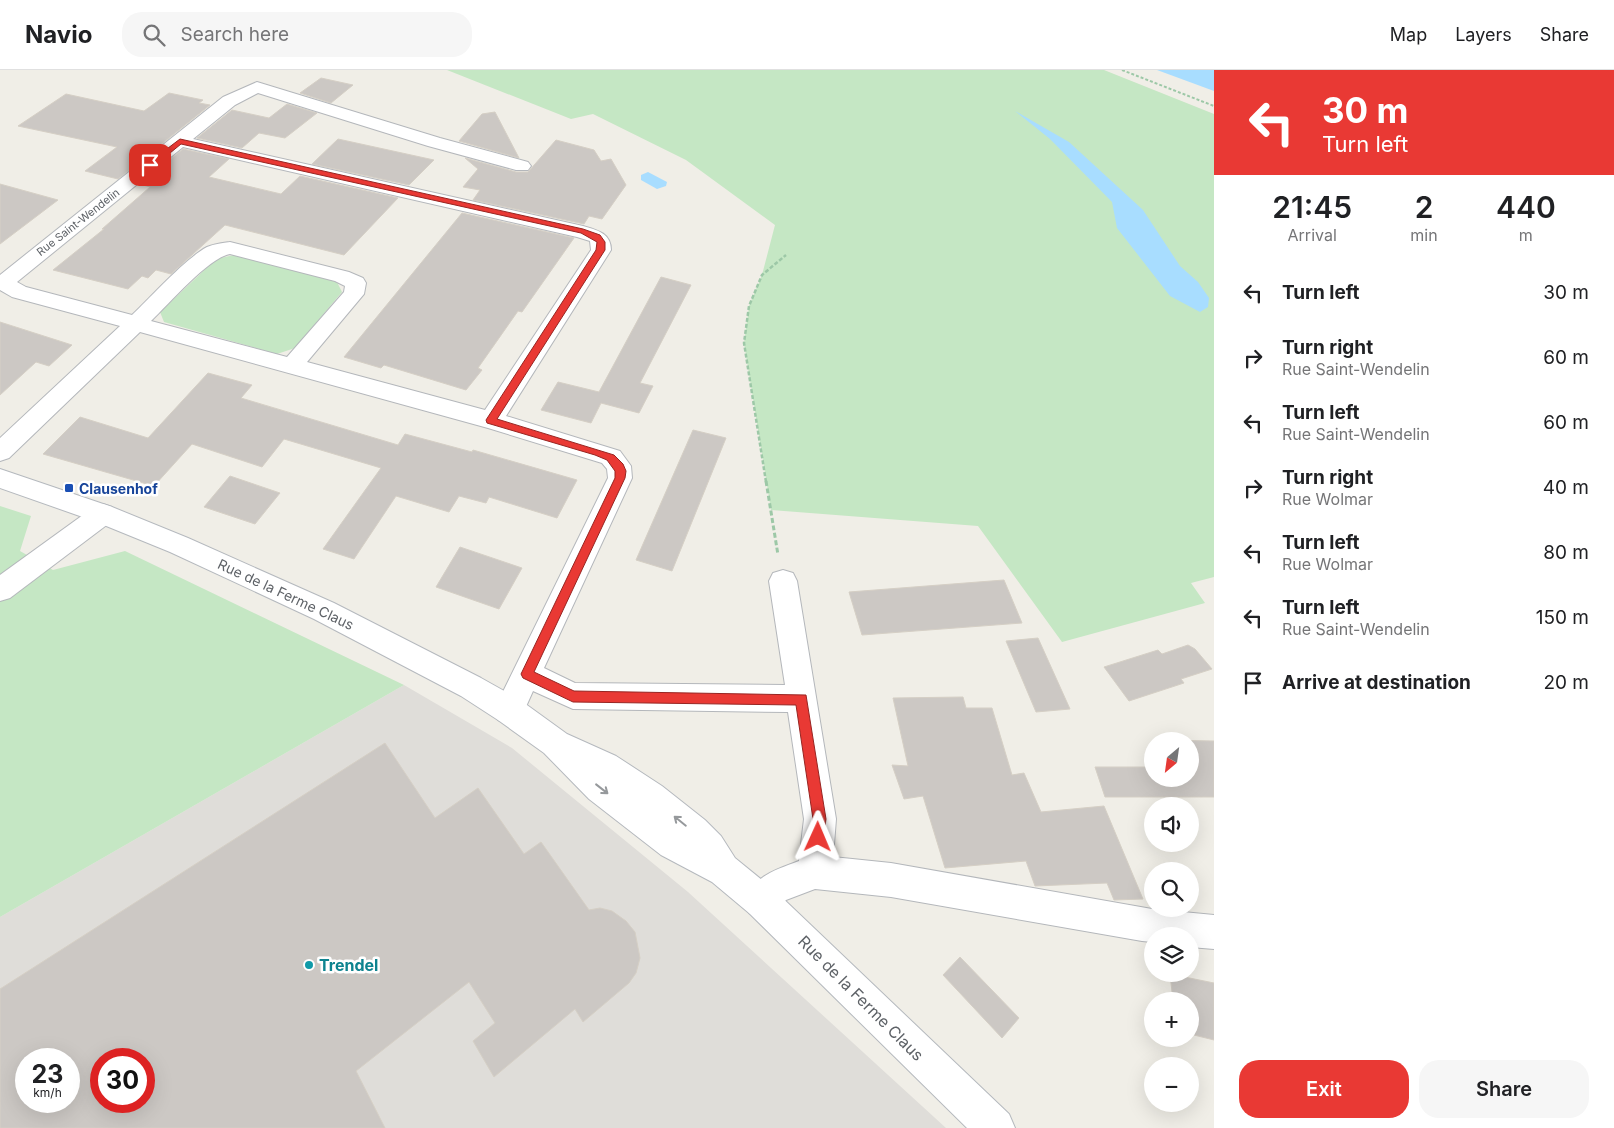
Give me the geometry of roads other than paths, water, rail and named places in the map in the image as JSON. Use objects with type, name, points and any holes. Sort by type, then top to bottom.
[{"type":"street","name":"Rue Saint-Wendelin","points":[[509,710],[620,478],[618,464],[610,457],[599,452],[491,420],[135,324],[10,289],[6,285],[7,280],[229,101],[257,87],[426,139],[522,166]]},
{"type":"street","points":[[180,141],[583,232],[597,237],[601,242],[600,250],[491,420]]},
{"type":"street","points":[[0,452],[208,256],[222,248],[241,250],[350,279],[356,283],[354,294],[292,366]]},
{"type":"street","name":"Rue de la Ferme Claus","points":[[0,478],[103,514],[179,545],[324,611],[435,668],[509,710],[555,743],[600,788],[673,843],[724,870],[761,901],[996,1128]]},
{"type":"street","points":[[0,590],[103,514]]},
{"type":"street","points":[[783,581],[820,819],[815,872]]},
{"type":"street","points":[[527,674],[573,696],[801,699]]},
{"type":"street","points":[[761,901],[775,887],[815,872],[891,880],[1142,924],[1214,932]]},
{"type":"water","points":[[1157,70],[1214,70],[1214,91]]},
{"type":"water","points":[[1015,111],[1069,142],[1143,210],[1180,266],[1198,282],[1209,298],[1208,307],[1200,312],[1170,296],[1117,228],[1112,202],[1050,139]]},
{"type":"water","points":[[648,172],[667,182],[666,186],[657,189],[641,180],[641,175]]},
{"type":"place","name":"Clausenhof","points":[[69,488]]},
{"type":"place","name":"Trendel","points":[[309,965]]}]
